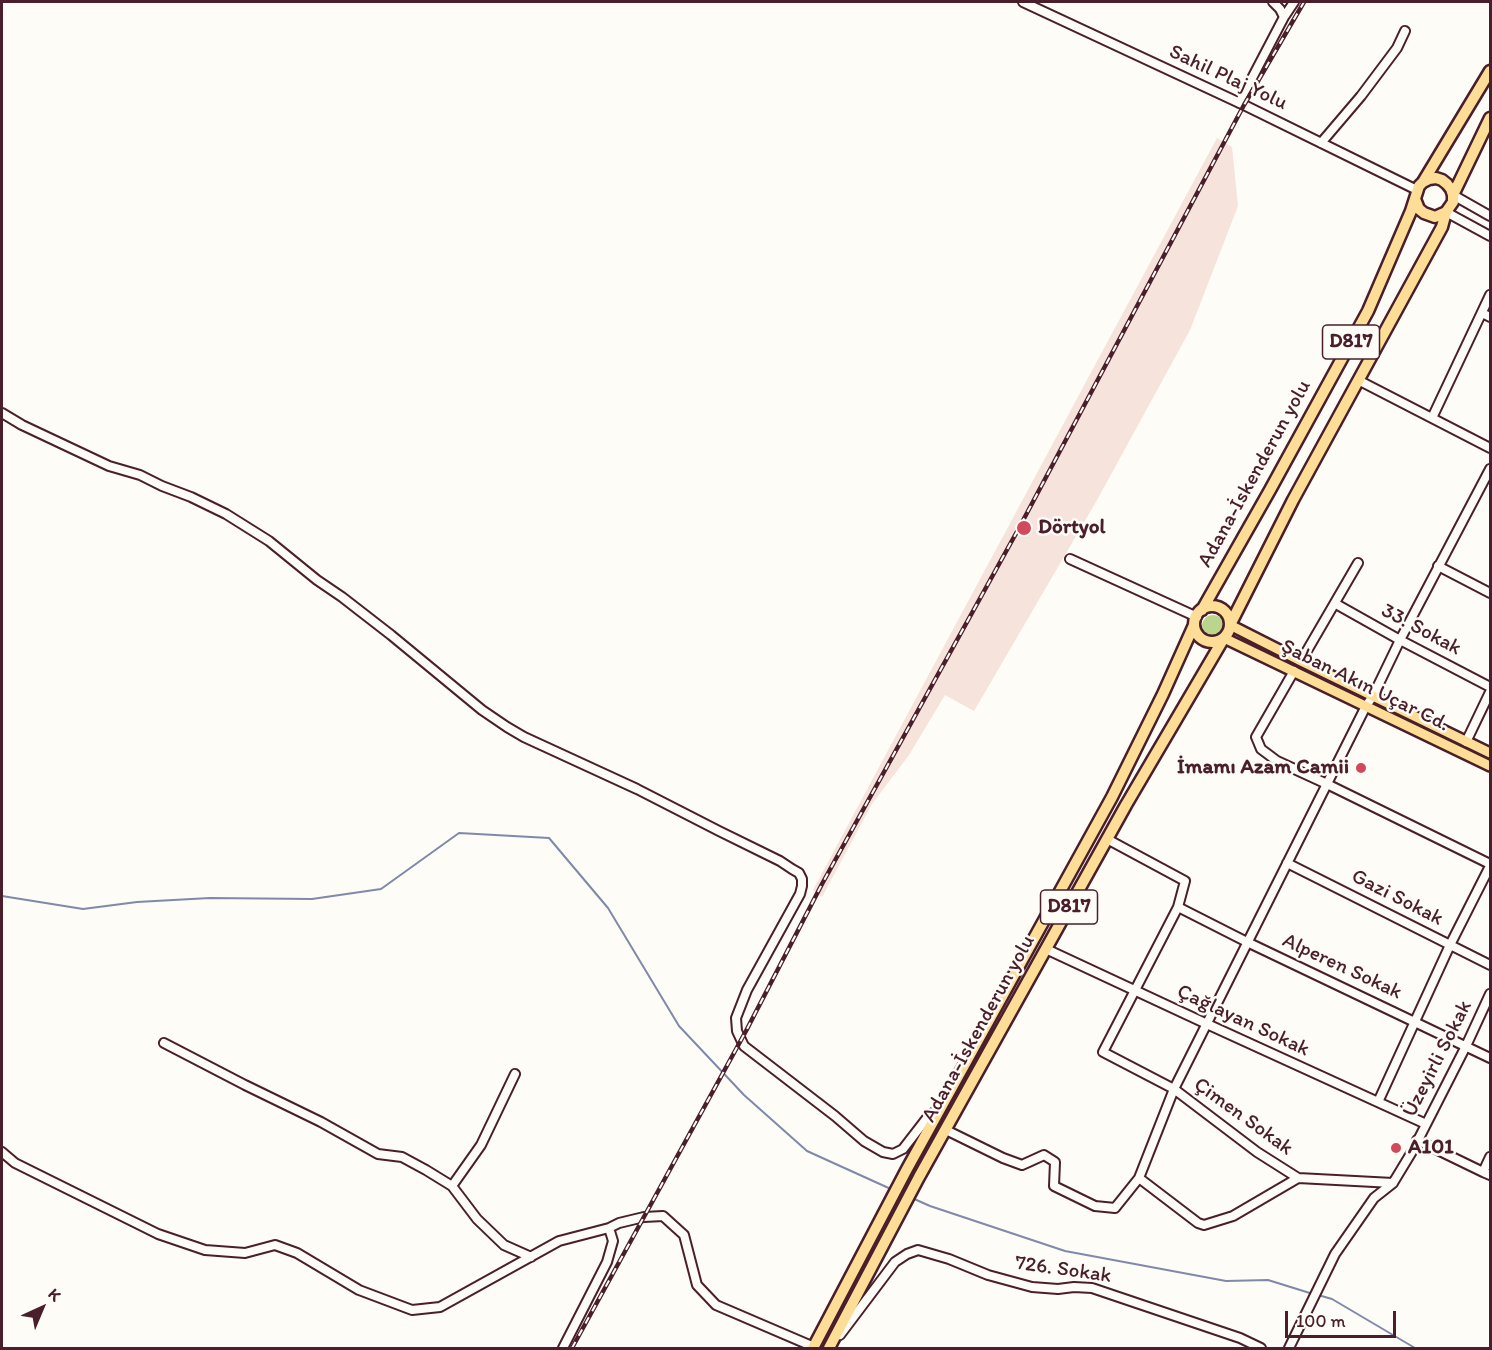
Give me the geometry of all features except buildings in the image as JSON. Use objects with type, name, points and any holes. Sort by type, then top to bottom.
[{"type":"highway","name":"Adana-İskenderun yolu","points":[[1198,617],[1368,311],[1418,190],[1491,71]]},
{"type":"highway","name":"D817","points":[[1230,625],[1293,500],[1442,227],[1453,195],[1491,118]]},
{"type":"highway","points":[[1446,212],[1435,216],[1424,213],[1419,209],[1418,190],[1429,179],[1436,178],[1447,184],[1453,195]]},
{"type":"highway","points":[[1208,607],[1220,608],[1228,617],[1230,625],[1224,638],[1213,642],[1202,639],[1198,635],[1198,617],[1208,607]]},
{"type":"highway","name":"D817","points":[[814,1348],[872,1233],[1112,797],[1198,617]]},
{"type":"highway","name":"Adana-İskenderun yolu","points":[[830,1348],[885,1240],[1107,839],[1224,638]]},
{"type":"main road","points":[[1230,625],[1491,753]]},
{"type":"main road","name":"Şaban Akın Uçar Cd.","points":[[1224,638],[1491,766]]},
{"type":"street","name":"Sahil Plaj Yolu","points":[[1023,2],[1418,190]]},
{"type":"street","points":[[1273,2],[1284,17]]},
{"type":"street","points":[[1239,103],[1294,2]]},
{"type":"street","points":[[1322,143],[1397,48],[1405,31]]},
{"type":"street","points":[[1453,195],[1491,216]]},
{"type":"street","points":[[1446,212],[1491,236]]},
{"type":"street","points":[[1432,418],[1491,295]]},
{"type":"street","points":[[1482,313],[1491,317]]},
{"type":"street","points":[[1358,380],[1491,448]]},
{"type":"street","points":[[2,413],[22,425],[109,466],[140,475],[226,514],[269,541],[391,635],[482,710],[507,727],[637,789],[780,861],[799,873],[802,879],[800,894],[747,990],[736,1018],[737,1031],[744,1046],[864,1141],[883,1152],[893,1154],[903,1149],[927,1118],[942,1105]]},
{"type":"street","points":[[946,1130],[1022,1165],[1044,1155],[1055,1162],[1054,1186],[1095,1206],[1115,1208],[1139,1178],[1174,1089],[1366,706],[1491,469]]},
{"type":"street","points":[[1070,559],[1198,617]]},
{"type":"street","points":[[1301,661],[1358,563]]},
{"type":"street","points":[[1438,566],[1491,593]]},
{"type":"street","name":"33. Sokak","points":[[1335,604],[1491,687]]},
{"type":"street","points":[[1294,671],[1256,737],[1261,749],[1278,761],[1491,865],[1450,945],[1378,1102]]},
{"type":"street","points":[[1466,742],[1491,692]]},
{"type":"street","points":[[1107,839],[1185,881],[1178,907],[1134,990]]},
{"type":"street","name":"Gazi Sokak","points":[[1287,863],[1491,965]]},
{"type":"street","name":"Alperen Sokak","points":[[1178,907],[1491,1058]]},
{"type":"street","name":"Çağlayan Sokak","points":[[1046,949],[1426,1124]]},
{"type":"street","name":"Çimen Sokak","points":[[1134,990],[1103,1052],[1174,1089],[1257,1152],[1298,1178],[1393,1183]]},
{"type":"street","name":"Üzeyirli Sokak","points":[[1417,1140],[1491,994]]},
{"type":"street","points":[[164,1043],[321,1122],[378,1154],[402,1158],[426,1170],[452,1186],[477,1219],[504,1245],[531,1257]]},
{"type":"street","points":[[452,1186],[481,1145],[515,1074]]},
{"type":"street","points":[[1289,1348],[1335,1254],[1374,1198],[1393,1183],[1417,1140],[1487,1174],[1491,1157]]},
{"type":"street","points":[[2,1152],[15,1163],[158,1234],[205,1250],[245,1253],[275,1245],[297,1253],[359,1290],[412,1310],[440,1306],[559,1241],[609,1228],[619,1223],[644,1217],[663,1216],[684,1235],[697,1285],[716,1305],[814,1348]]},
{"type":"street","points":[[1139,1178],[1198,1223],[1204,1224],[1233,1216],[1298,1178]]},
{"type":"street","points":[[563,1348],[607,1262],[613,1241],[609,1228]]},
{"type":"street","name":"726. Sokak","points":[[830,1348],[895,1262],[918,1250],[949,1259],[988,1275],[1032,1287],[1092,1288],[1190,1320],[1242,1345],[1261,1348]]},
{"type":"shaded area","points":[[1217,138],[1232,147],[1238,206],[1190,330],[1097,500],[974,711],[945,695],[909,755],[872,804],[822,897],[813,890]]},
{"type":"green space","points":[[1213,615],[1221,618],[1224,626],[1221,634],[1213,637],[1205,634],[1202,626],[1205,618]]},
{"type":"waterway","points":[[2,896],[83,909],[137,902],[210,898],[312,899],[381,889],[459,833],[549,838],[608,908],[679,1026],[744,1095],[807,1151],[893,1190]]},
{"type":"waterway","points":[[912,1198],[1065,1251],[1226,1281],[1268,1280],[1313,1294]]},
{"type":"waterway","points":[[1318,1295],[1332,1299],[1415,1348]]},
{"type":"railway","points":[[572,1348],[746,1031],[822,884],[1019,528],[1244,105],[1304,2]]},
{"type":"place","name":"Dörtyol","points":[[1024,528]]},
{"type":"place","name":"İmamı Azam Camii","points":[[1361,768]]},
{"type":"place","name":"A101","points":[[1396,1148]]}]
